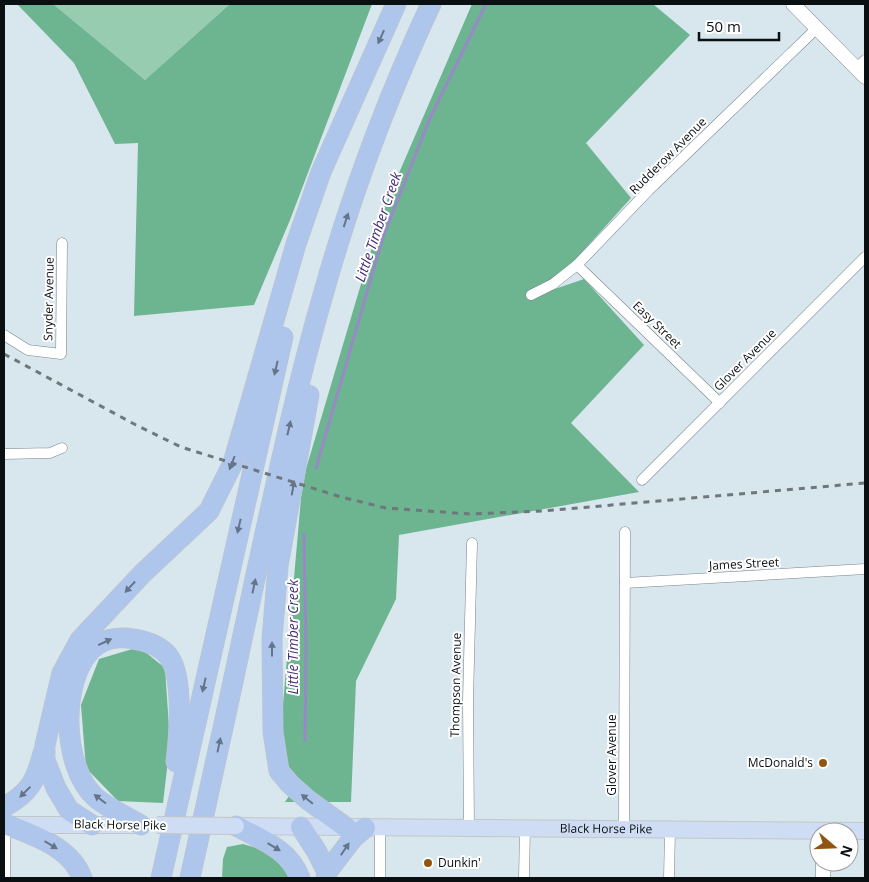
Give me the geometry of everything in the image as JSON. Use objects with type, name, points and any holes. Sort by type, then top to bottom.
[{"type":"highway","points":[[82,878],[78,868],[66,854],[48,842],[5,820],[37,775],[62,673],[80,640],[143,573],[209,511],[218,495],[233,463],[296,244],[321,172],[396,4]]},
{"type":"highway","points":[[190,878],[303,369],[335,254],[358,183],[381,119],[431,4]]},
{"type":"highway","points":[[160,878],[289,314],[308,244],[366,70]]},
{"type":"highway","points":[[326,875],[353,838],[364,828],[308,800],[279,771],[273,732],[272,639],[278,566],[335,254]]},
{"type":"highway","points":[[149,825],[95,798],[80,778],[70,744],[70,710],[73,687],[80,665],[92,649],[108,640],[125,637],[144,641],[160,648],[169,657],[178,686],[177,752],[160,878]]},
{"type":"highway","points":[[47,736],[45,760],[56,788],[70,810],[92,825]]},
{"type":"highway","points":[[202,878],[211,782]]},
{"type":"highway","points":[[236,826],[287,855],[300,878]]},
{"type":"highway","points":[[301,827],[317,852],[326,875]]},
{"type":"main road","name":"Black Horse Pike","points":[[5,820],[92,825],[809,831]]},
{"type":"street","points":[[793,4],[862,69]]},
{"type":"street","name":"Rudderow Avenue","points":[[531,295],[553,284],[577,265],[649,190],[817,28]]},
{"type":"street","name":"Snyder Avenue","points":[[4,335],[28,350],[61,354],[62,244]]},
{"type":"street","name":"Glover Avenue","points":[[642,480],[865,257]]},
{"type":"street","name":"Easy Street","points":[[577,265],[720,403]]},
{"type":"street","points":[[4,454],[50,453],[62,448]]},
{"type":"street","name":"Glover Avenue","points":[[624,828],[625,532]]},
{"type":"street","name":"Thompson Avenue","points":[[469,828],[468,700],[472,543]]},
{"type":"street","name":"James Street","points":[[625,583],[865,569]]},
{"type":"street","points":[[5,820],[5,878]]},
{"type":"street","points":[[364,828],[380,878]]},
{"type":"street","points":[[524,878],[525,828]]},
{"type":"street","points":[[669,878],[670,830]]},
{"type":"green space","points":[[17,4],[53,4],[145,80],[230,4],[372,4],[290,220],[254,305],[134,316],[138,143],[115,144],[74,63]]},
{"type":"green space","points":[[53,4],[230,4],[145,80]]},
{"type":"green space","points":[[472,4],[653,4],[690,35],[586,143],[631,198],[546,292],[584,279],[644,345],[571,423],[639,492],[399,535],[396,599],[356,681],[351,802],[285,802],[295,787],[279,750],[301,498],[306,469],[383,210]]},
{"type":"green space","points":[[139,647],[165,668],[170,743],[163,803],[118,801],[86,768],[81,705],[99,659]]},
{"type":"green space","points":[[243,844],[268,851],[287,871],[288,878],[222,878],[223,859],[227,847]]},
{"type":"waterway","name":"Little Timber Creek","points":[[316,468],[383,237],[430,118],[486,4]]},
{"type":"waterway","name":"Little Timber Creek","points":[[304,534],[305,740]]},
{"type":"railway","points":[[4,354],[181,447],[341,497],[386,508],[470,514],[543,511],[865,483]]},
{"type":"place","name":"McDonald's","points":[[823,763]]},
{"type":"place","name":"Dunkin'","points":[[428,863]]}]
